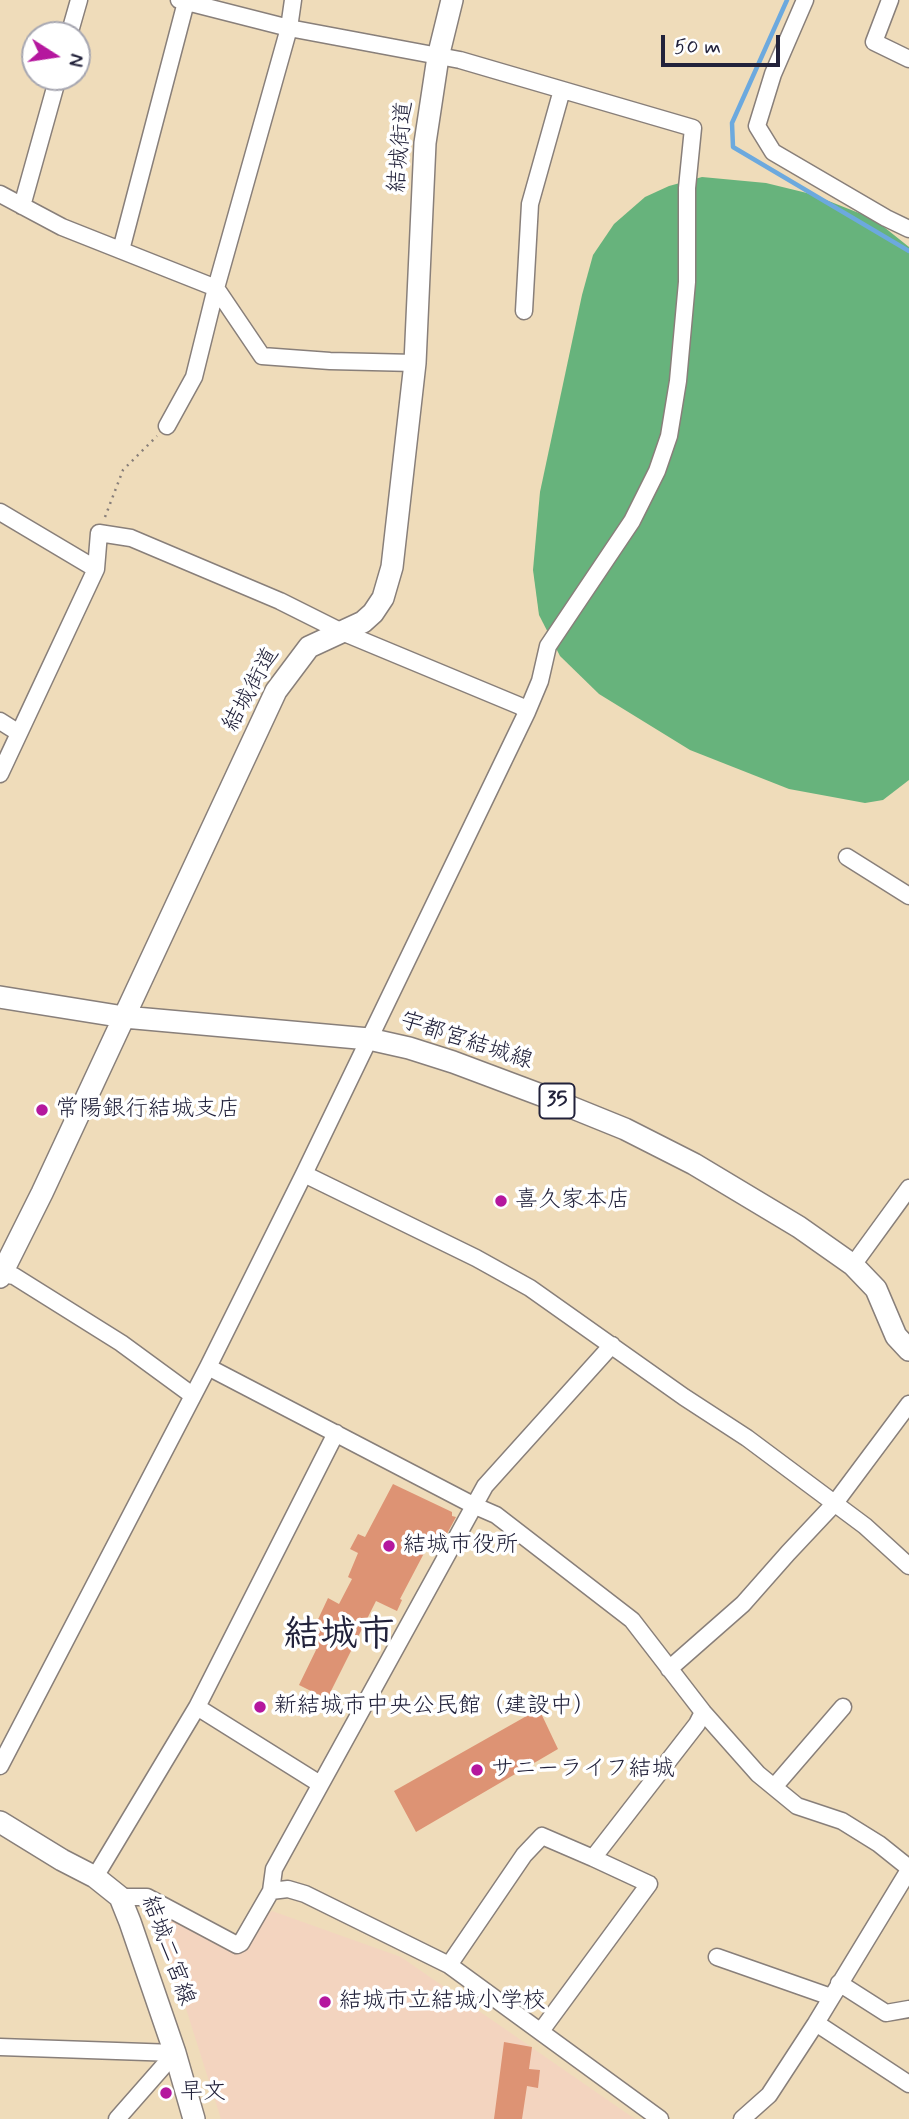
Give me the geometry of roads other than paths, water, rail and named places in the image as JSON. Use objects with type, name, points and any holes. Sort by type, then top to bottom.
[{"type":"main road","name":"結城街道","points":[[1,1275],[276,691],[302,653],[315,642],[363,622],[383,598],[392,567],[415,363],[425,143],[438,57],[452,0]]},
{"type":"main road","name":"宇都宮結城線","points":[[0,997],[124,1017],[369,1039],[453,1062],[541,1095],[625,1129],[694,1164],[799,1227],[853,1265],[876,1289],[896,1336],[909,1350]]},
{"type":"main road","name":"結城二宮線","points":[[0,1822],[95,1877],[120,1897],[175,2053],[194,2119]]},
{"type":"street","points":[[73,21],[79,0]]},
{"type":"street","points":[[167,426],[194,377],[216,288],[289,28],[293,0]]},
{"type":"street","points":[[805,0],[773,74],[757,126],[773,152],[909,229]]},
{"type":"street","points":[[890,0],[874,42],[909,60]]},
{"type":"street","points":[[0,1766],[208,1367],[304,1174],[527,712],[540,681],[548,646],[632,521],[657,471],[669,436],[677,392],[687,282],[687,188],[693,128],[460,60],[289,28],[183,1],[121,250]]},
{"type":"street","points":[[524,311],[530,204],[562,90]]},
{"type":"street","points":[[22,206],[54,91]]},
{"type":"street","points":[[0,194],[62,227],[216,288],[262,356],[415,363]]},
{"type":"street","points":[[0,512],[96,569]]},
{"type":"street","points":[[0,774],[96,569],[99,533],[131,538],[279,601],[342,632],[520,706],[527,712]]},
{"type":"street","points":[[0,721],[19,733]]},
{"type":"street","points":[[847,856],[909,896]]},
{"type":"street","points":[[304,1174],[530,1288],[747,1438],[865,1526],[909,1566]]},
{"type":"street","points":[[853,1265],[909,1188]]},
{"type":"street","points":[[1,1275],[14,1276],[121,1343],[192,1395]]},
{"type":"street","points":[[120,1897],[147,1897],[237,1945],[246,1937],[271,1891],[274,1869],[473,1505],[485,1486],[612,1345]]},
{"type":"street","points":[[208,1367],[496,1515],[632,1620],[703,1712],[758,1774],[797,1806],[842,1821],[878,1844],[909,1869],[769,2095],[742,2119]]},
{"type":"street","points":[[669,1669],[743,1604],[835,1503],[909,1404]]},
{"type":"street","points":[[95,1877],[197,1707],[336,1433]]},
{"type":"street","points":[[197,1707],[320,1784]]},
{"type":"street","points":[[774,1787],[843,1707]]},
{"type":"street","points":[[593,1858],[697,1724],[703,1712]]},
{"type":"street","points":[[449,1965],[524,1855],[542,1836],[649,1884],[541,2031]]},
{"type":"street","points":[[271,1891],[288,1889],[305,1894],[449,1965],[660,2119]]},
{"type":"street","points":[[717,1957],[835,1990],[886,2013],[909,2009]]},
{"type":"street","points":[[816,2023],[909,2084]]},
{"type":"street","points":[[0,2047],[175,2053]]},
{"type":"street","points":[[117,2119],[175,2053]]},
{"type":"waterway","points":[[787,0],[732,123],[733,147],[909,251]]},
{"type":"place","name":"常陽銀行結城支店","points":[[42,1110]]},
{"type":"place","name":"喜久家本店","points":[[501,1201]]},
{"type":"place","name":"結城市役所","points":[[389,1546]]},
{"type":"place","name":"新結城市中央公民館（建設中）","points":[[260,1707]]},
{"type":"place","name":"サニーライフ結城","points":[[477,1770]]},
{"type":"place","name":"結城市立結城小学校","points":[[325,2002]]},
{"type":"place","name":"早文","points":[[166,2093]]},
{"type":"district","name":"結城市","points":[[339,1637]]}]
